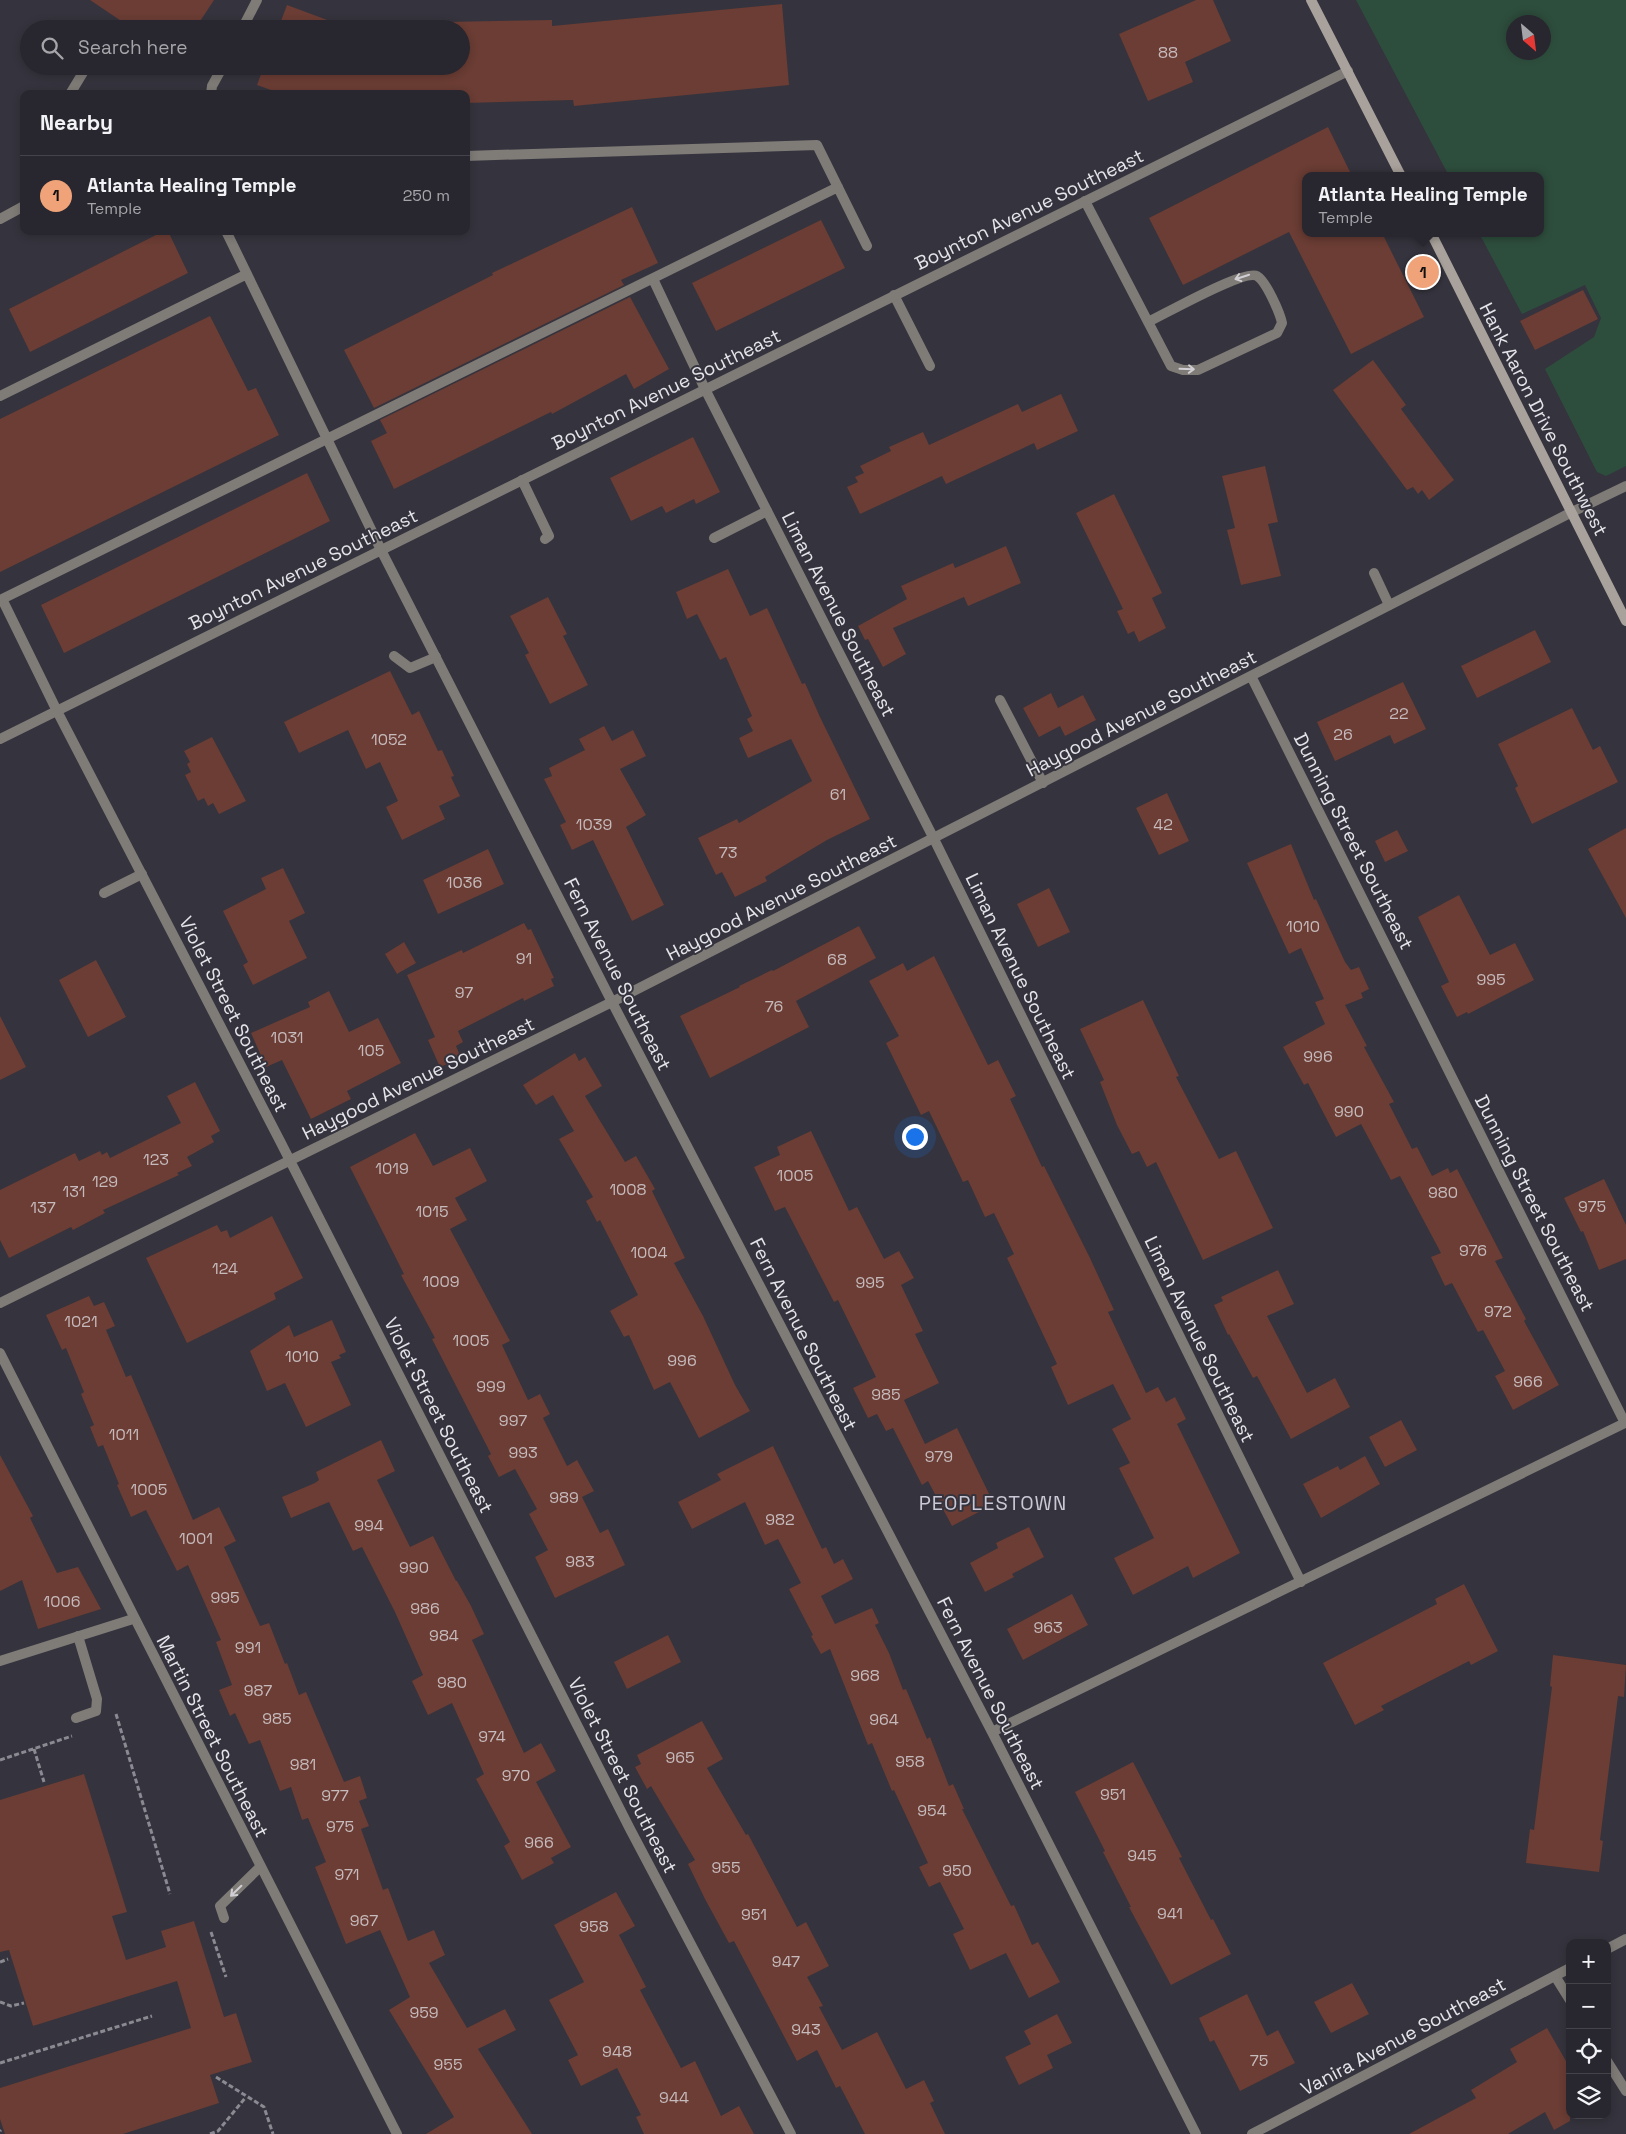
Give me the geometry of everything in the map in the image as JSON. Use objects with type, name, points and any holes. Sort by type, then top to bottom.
[{"type":"main road","points":[[1311,0],[1399,172]]},
{"type":"main road","name":"Hank Aaron Drive Southwest","points":[[1432,237],[1626,621]]},
{"type":"street","points":[[247,20],[257,0]]},
{"type":"street","name":"Boynton Avenue Southeast","points":[[0,739],[1348,71]]},
{"type":"street","points":[[72,90],[81,75]]},
{"type":"street","points":[[212,90],[218,75]]},
{"type":"street","points":[[470,156],[816,145],[867,246]]},
{"type":"street","points":[[1,600],[838,188]]},
{"type":"street","points":[[1085,201],[1148,322],[1171,366],[1183,370],[1198,370],[1277,333],[1282,323],[1264,283],[1256,275],[1249,274],[1234,279],[1148,322]]},
{"type":"street","points":[[0,219],[20,208]]},
{"type":"street","name":"Fern Avenue Southeast","points":[[228,235],[381,550],[612,1002],[992,1732],[1196,2134]]},
{"type":"street","points":[[0,396],[247,274]]},
{"type":"street","name":"Liman Avenue Southeast","points":[[653,279],[705,389],[934,839],[1301,1582]]},
{"type":"street","points":[[894,295],[930,366]]},
{"type":"street","points":[[522,480],[549,536],[544,538]]},
{"type":"street","name":"Haygood Avenue Southeast","points":[[0,1302],[612,1002],[1626,486]]},
{"type":"street","points":[[714,538],[767,511]]},
{"type":"street","points":[[1374,573],[1389,606]]},
{"type":"street","name":"Violet Street Southeast","points":[[1,600],[626,1820],[791,2134]]},
{"type":"street","points":[[394,656],[410,668],[436,657]]},
{"type":"street","name":"Dunning Street Southeast","points":[[1251,676],[1625,1423],[1301,1582]]},
{"type":"street","points":[[1000,700],[1043,783]]},
{"type":"street","points":[[104,892],[142,874]]},
{"type":"street","name":"Martin Street Southeast","points":[[0,1353],[133,1619],[397,2134]]},
{"type":"street","points":[[992,1732],[1301,1582]]},
{"type":"street","points":[[0,1661],[133,1619]]},
{"type":"street","points":[[76,1718],[96,1711],[97,1699],[78,1636]]},
{"type":"street","points":[[224,1918],[220,1906],[260,1866]]},
{"type":"street","points":[[1611,1947],[1626,1939]]},
{"type":"street","name":"Vanira Avenue Southeast","points":[[1252,2134],[1566,1970]]},
{"type":"street","points":[[1555,1976],[1566,1994]]},
{"type":"street","points":[[1611,2067],[1626,2091]]},
{"type":"path","points":[[115,1712],[170,1894]]},
{"type":"path","points":[[0,1760],[80,1733]]},
{"type":"path","points":[[34,1749],[44,1782]]},
{"type":"path","points":[[0,1962],[8,1959]]},
{"type":"path","points":[[0,2002],[10,2006],[24,2004]]},
{"type":"path","points":[[0,2057],[1,2062],[152,2016]]},
{"type":"path","points":[[216,2077],[264,2107],[273,2134]]},
{"type":"path","points":[[210,2134],[218,2132],[246,2097]]},
{"type":"green space","points":[[1356,0],[1626,0],[1626,466],[1606,476],[1597,472],[1545,369],[1594,337],[1601,318],[1585,285],[1522,314],[1481,237],[1544,237],[1544,172],[1447,172]]},
{"type":"building","points":[[90,0],[214,0],[201,20],[120,20]]},
{"type":"building","points":[[1196,0],[1213,0],[1231,41],[1185,62],[1193,82],[1148,101],[1119,34]]},
{"type":"building","points":[[782,4],[789,85],[574,106],[573,100],[470,103],[470,90],[271,90],[257,85],[261,75],[470,75],[470,22],[552,20],[552,26]]},
{"type":"building","points":[[287,5],[327,20],[281,20]]},
{"type":"building","points":[[1328,127],[1350,172],[1302,172],[1302,237],[1384,237],[1424,317],[1351,354],[1289,232],[1183,285],[1149,218]]},
{"type":"building","points":[[632,207],[658,263],[621,280],[624,285],[374,408],[344,350],[493,275],[492,273]]},
{"type":"building","points":[[821,220],[845,268],[716,331],[692,283]]},
{"type":"building","points":[[156,235],[170,235],[188,273],[30,352],[9,309]]},
{"type":"building","points":[[1583,290],[1598,319],[1535,350],[1520,321]]},
{"type":"building","points":[[630,297],[669,369],[634,389],[626,374],[552,414],[551,412],[394,489],[371,441],[387,433],[380,420]]},
{"type":"building","points":[[210,316],[248,391],[256,388],[279,435],[0,572],[0,419]]},
{"type":"building","points":[[1373,360],[1406,405],[1401,409],[1454,480],[1429,500],[1422,490],[1418,494],[1413,487],[1407,490],[1333,390]]},
{"type":"building","points":[[1061,394],[1078,431],[1037,450],[1034,443],[946,484],[942,476],[860,514],[847,487],[858,482],[855,477],[864,473],[860,466],[891,451],[889,447],[923,432],[929,445],[1018,404],[1022,412]]},
{"type":"building","points":[[693,437],[720,492],[696,504],[694,499],[666,513],[662,506],[631,521],[610,478]]},
{"type":"building","points":[[1265,466],[1278,522],[1268,524],[1281,576],[1241,585],[1227,530],[1235,528],[1222,476]]},
{"type":"building","points":[[307,473],[330,521],[64,653],[41,605]]},
{"type":"building","points":[[1114,494],[1162,593],[1152,598],[1166,628],[1139,642],[1134,631],[1128,634],[1117,611],[1123,609],[1076,513]]},
{"type":"building","points":[[1006,546],[1021,583],[968,606],[964,597],[893,628],[906,654],[883,667],[868,639],[865,640],[858,626],[907,599],[901,586],[953,563],[955,568]]},
{"type":"building","points":[[728,569],[750,616],[767,608],[802,684],[805,683],[870,819],[827,840],[765,877],[767,881],[735,897],[722,872],[716,875],[698,838],[737,819],[739,823],[812,781],[791,739],[748,758],[739,738],[753,731],[747,719],[752,716],[726,657],[720,660],[697,614],[687,619],[676,592]]},
{"type":"building","points":[[548,597],[567,634],[563,636],[588,685],[550,704],[525,655],[529,653],[510,616]]},
{"type":"building","points":[[1535,630],[1551,662],[1477,698],[1461,666]]},
{"type":"building","points":[[390,671],[412,715],[419,711],[438,751],[442,750],[454,776],[451,777],[460,796],[439,806],[445,819],[402,840],[386,807],[398,801],[380,762],[366,769],[348,730],[299,753],[284,722]]},
{"type":"building","points":[[1403,682],[1426,729],[1394,744],[1390,735],[1335,761],[1317,722]]},
{"type":"building","points":[[1051,693],[1058,708],[1083,695],[1096,720],[1065,736],[1060,726],[1039,737],[1023,708]]},
{"type":"building","points":[[1572,708],[1593,750],[1600,746],[1618,782],[1532,824],[1515,788],[1518,786],[1498,744]]},
{"type":"building","points":[[604,726],[612,741],[633,730],[646,756],[620,769],[646,815],[626,827],[664,905],[632,921],[593,840],[572,850],[560,825],[566,822],[544,779],[552,776],[549,768],[585,750],[579,739]]},
{"type":"building","points":[[212,737],[246,801],[219,814],[213,803],[208,806],[204,798],[198,801],[185,775],[191,772],[187,764],[190,762],[184,751]]},
{"type":"building","points":[[1167,793],[1189,841],[1159,855],[1136,808]]},
{"type":"building","points":[[1626,828],[1626,918],[1588,849]]},
{"type":"building","points":[[1397,830],[1408,851],[1385,862],[1375,841]]},
{"type":"building","points":[[1291,844],[1314,900],[1316,899],[1345,962],[1351,970],[1359,967],[1369,989],[1361,993],[1363,998],[1345,1005],[1367,1046],[1364,1047],[1394,1102],[1389,1104],[1412,1149],[1417,1147],[1432,1176],[1448,1168],[1450,1173],[1457,1169],[1503,1258],[1495,1261],[1526,1319],[1524,1321],[1559,1385],[1513,1410],[1495,1376],[1505,1371],[1483,1330],[1478,1332],[1452,1283],[1445,1286],[1431,1257],[1441,1253],[1400,1176],[1391,1180],[1361,1124],[1336,1137],[1308,1083],[1304,1085],[1283,1047],[1325,1024],[1315,1002],[1324,999],[1301,948],[1289,954],[1247,863]]},
{"type":"building","points":[[488,849],[504,884],[438,914],[423,880]]},
{"type":"building","points":[[283,868],[305,913],[289,921],[307,958],[253,985],[243,965],[248,962],[223,911],[266,889],[261,878]]},
{"type":"building","points":[[1049,888],[1070,932],[1038,947],[1017,904]]},
{"type":"building","points":[[1459,895],[1490,955],[1515,943],[1534,980],[1468,1014],[1467,1012],[1457,1017],[1441,986],[1449,982],[1418,917]]},
{"type":"building","points":[[524,923],[528,930],[531,929],[554,978],[551,979],[554,986],[524,1001],[523,998],[458,1031],[463,1042],[456,1046],[461,1058],[440,1067],[428,1040],[435,1037],[407,975],[462,950],[463,953]]},
{"type":"building","points":[[859,926],[876,958],[796,1001],[809,1027],[710,1078],[680,1016],[773,971]]},
{"type":"building","points":[[404,942],[416,963],[397,974],[385,954]]},
{"type":"building","points":[[934,956],[988,1065],[998,1060],[1016,1096],[1010,1099],[1042,1167],[1044,1166],[1090,1258],[1114,1310],[1108,1312],[1146,1393],[1158,1387],[1166,1402],[1175,1397],[1186,1419],[1177,1424],[1240,1553],[1193,1578],[1188,1566],[1133,1595],[1114,1558],[1154,1538],[1119,1468],[1130,1463],[1112,1429],[1131,1419],[1113,1384],[1068,1405],[1051,1367],[1057,1364],[1007,1258],[1014,1254],[994,1213],[985,1217],[968,1180],[963,1182],[929,1111],[921,1115],[886,1043],[899,1036],[869,981],[903,963],[907,971]]},
{"type":"building","points":[[96,960],[126,1017],[88,1037],[59,980]]},
{"type":"building","points":[[329,991],[349,1032],[378,1018],[401,1063],[347,1091],[351,1099],[311,1119],[282,1060],[266,1067],[251,1033],[310,1007],[308,1002]]},
{"type":"building","points":[[1143,1000],[1179,1076],[1176,1077],[1219,1159],[1236,1151],[1273,1228],[1203,1260],[1156,1162],[1147,1167],[1139,1151],[1132,1154],[1117,1125],[1100,1082],[1104,1080],[1080,1029]]},
{"type":"building","points":[[0,1016],[26,1067],[0,1080]]},
{"type":"building","points":[[575,1053],[579,1061],[585,1057],[602,1086],[585,1096],[625,1162],[636,1156],[655,1189],[652,1191],[685,1258],[674,1263],[703,1316],[735,1385],[750,1411],[699,1438],[670,1382],[654,1390],[629,1335],[624,1337],[610,1311],[638,1295],[600,1220],[597,1222],[586,1201],[593,1197],[559,1139],[574,1131],[553,1095],[536,1105],[523,1085]]},
{"type":"building","points":[[195,1082],[220,1131],[211,1136],[214,1142],[187,1157],[192,1166],[177,1173],[179,1175],[103,1210],[105,1213],[73,1230],[71,1227],[9,1258],[0,1240],[0,1190],[75,1153],[79,1161],[100,1151],[102,1155],[107,1152],[110,1158],[181,1123],[167,1096]]},
{"type":"building","points":[[811,1131],[849,1211],[857,1207],[884,1259],[899,1251],[914,1278],[901,1285],[923,1331],[915,1334],[939,1383],[904,1400],[925,1444],[957,1428],[994,1504],[952,1526],[928,1481],[922,1485],[893,1428],[886,1431],[877,1414],[868,1418],[853,1388],[876,1377],[838,1300],[834,1302],[785,1207],[775,1211],[754,1167],[780,1155],[777,1147]]},
{"type":"building","points":[[415,1133],[433,1166],[470,1148],[487,1181],[455,1198],[467,1220],[450,1229],[510,1341],[502,1345],[528,1400],[540,1394],[550,1414],[543,1418],[567,1466],[577,1460],[594,1491],[582,1497],[600,1533],[608,1529],[625,1565],[555,1598],[535,1557],[548,1550],[529,1514],[537,1509],[515,1469],[499,1477],[488,1456],[491,1454],[432,1339],[435,1338],[401,1275],[404,1274],[350,1167]]},
{"type":"building","points":[[1604,1179],[1626,1225],[1626,1259],[1599,1270],[1583,1231],[1581,1232],[1564,1198]]},
{"type":"building","points":[[272,1216],[303,1278],[274,1293],[276,1299],[187,1343],[146,1258],[217,1225],[221,1232],[227,1230],[230,1238]]},
{"type":"building","points":[[1278,1270],[1294,1304],[1267,1316],[1307,1393],[1335,1378],[1350,1407],[1291,1439],[1257,1376],[1253,1378],[1228,1335],[1214,1305],[1223,1301],[1221,1297]]},
{"type":"building","points":[[89,1296],[94,1306],[104,1302],[115,1326],[106,1330],[126,1377],[131,1375],[193,1520],[219,1507],[236,1541],[224,1547],[260,1626],[269,1623],[299,1695],[306,1692],[344,1782],[360,1776],[367,1798],[359,1801],[369,1826],[361,1829],[383,1890],[388,1888],[408,1941],[434,1930],[445,1955],[429,1963],[467,2028],[505,2009],[516,2030],[478,2049],[532,2134],[426,2134],[454,2117],[389,2010],[410,1997],[380,1930],[346,1944],[315,1867],[326,1862],[308,1818],[302,1820],[291,1787],[280,1791],[260,1740],[249,1744],[235,1713],[230,1716],[219,1690],[232,1685],[216,1642],[221,1640],[188,1565],[177,1571],[146,1510],[131,1517],[103,1445],[98,1447],[90,1427],[94,1425],[81,1394],[84,1392],[66,1348],[62,1350],[46,1315]]},
{"type":"building","points":[[332,1320],[346,1352],[339,1355],[341,1358],[331,1362],[351,1405],[306,1427],[285,1383],[267,1391],[250,1351],[289,1325],[294,1337]]},
{"type":"building","points":[[1401,1420],[1417,1450],[1385,1467],[1369,1437]]},
{"type":"building","points":[[381,1440],[395,1471],[377,1480],[410,1547],[433,1536],[484,1634],[472,1640],[524,1753],[541,1743],[556,1771],[536,1782],[571,1847],[551,1858],[554,1863],[522,1880],[504,1846],[510,1842],[476,1779],[484,1774],[452,1703],[428,1715],[412,1681],[423,1675],[395,1612],[362,1547],[353,1551],[329,1502],[291,1518],[282,1497],[315,1483],[319,1480],[316,1472]]},
{"type":"building","points":[[773,1446],[822,1549],[826,1547],[834,1564],[843,1559],[853,1579],[821,1596],[835,1624],[872,1608],[879,1623],[875,1625],[889,1653],[903,1690],[906,1689],[927,1739],[930,1737],[949,1786],[953,1784],[964,1809],[962,1809],[1011,1906],[1014,1905],[1032,1945],[1038,1942],[1060,1982],[1029,1998],[1006,1953],[970,1970],[953,1934],[964,1929],[940,1882],[929,1887],[919,1867],[928,1863],[894,1790],[892,1791],[872,1743],[868,1745],[830,1649],[821,1654],[789,1589],[801,1583],[778,1539],[765,1545],[745,1502],[692,1529],[678,1502],[721,1480],[717,1474]]},
{"type":"building","points":[[0,1455],[33,1516],[30,1518],[57,1573],[78,1567],[101,1609],[38,1629],[22,1580],[0,1591]]},
{"type":"building","points":[[1365,1456],[1380,1484],[1321,1518],[1303,1484],[1338,1466],[1340,1470]]},
{"type":"building","points":[[1029,1527],[1044,1557],[1012,1574],[1014,1577],[985,1592],[970,1563],[998,1548],[996,1543]]},
{"type":"building","points":[[1464,1584],[1498,1651],[1471,1665],[1469,1661],[1381,1706],[1384,1710],[1355,1725],[1323,1663],[1437,1604],[1435,1599]]},
{"type":"building","points":[[1072,1594],[1088,1625],[1023,1660],[1007,1629]]},
{"type":"building","points":[[668,1635],[681,1662],[627,1689],[614,1662]]},
{"type":"building","points":[[1553,1655],[1626,1665],[1624,1697],[1618,1696],[1600,1840],[1603,1841],[1599,1872],[1526,1863],[1530,1829],[1534,1830],[1552,1687],[1550,1686]]},
{"type":"building","points":[[702,1721],[723,1759],[707,1768],[746,1835],[748,1834],[797,1927],[806,1922],[829,1966],[807,1977],[823,2006],[819,2007],[842,2050],[877,2032],[906,2089],[924,2080],[934,2101],[930,2103],[945,2134],[865,2134],[840,2086],[836,2088],[817,2050],[797,2061],[734,1941],[729,1943],[705,1899],[688,1864],[695,1860],[651,1786],[647,1789],[635,1767],[641,1764],[637,1755]]},
{"type":"building","points":[[1133,1762],[1182,1857],[1179,1858],[1231,1954],[1171,1985],[1129,1907],[1131,1907],[1103,1852],[1105,1851],[1075,1792]]},
{"type":"building","points":[[84,1774],[127,1912],[112,1916],[126,1960],[166,1947],[161,1931],[194,1921],[224,2017],[236,2013],[252,2062],[210,2075],[219,2103],[123,2134],[5,2134],[0,2119],[0,2088],[191,2028],[177,1981],[33,2026],[9,1950],[0,1952],[0,1800]]},
{"type":"building","points":[[616,1892],[635,1926],[619,1935],[646,1987],[640,1990],[681,2068],[695,2061],[721,2116],[739,2106],[754,2134],[644,2134],[636,2117],[641,2115],[617,2068],[581,2086],[568,2060],[578,2055],[549,2000],[584,1982],[554,1925]]},
{"type":"building","points":[[1352,1983],[1369,2014],[1331,2033],[1314,2002]]},
{"type":"building","points":[[1247,1994],[1267,2036],[1278,2030],[1295,2063],[1240,2091],[1214,2040],[1210,2042],[1199,2018]]},
{"type":"building","points":[[1057,2014],[1072,2043],[1047,2055],[1053,2068],[1019,2085],[1005,2057],[1031,2044],[1024,2031]]},
{"type":"building","points":[[1547,2028],[1566,2061],[1566,2119],[1570,2119],[1570,2121],[1554,2130],[1545,2112],[1508,2134],[1409,2134],[1476,2098],[1471,2090],[1517,2062],[1510,2049]]},
{"type":"place","name":"Atlanta Healing Temple","points":[[1423,272]]},
{"type":"district","name":"PEOPLESTOWN","points":[[993,1503]]}]
